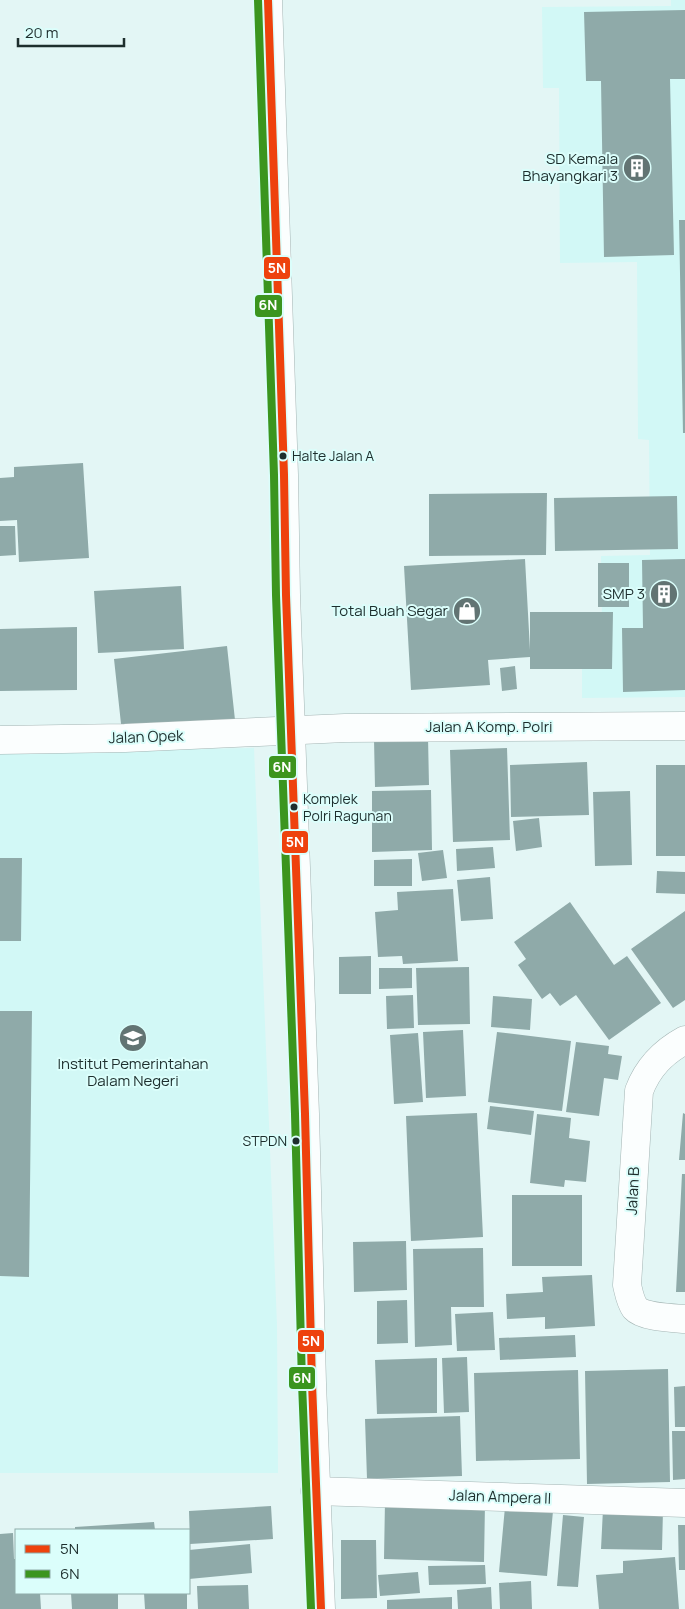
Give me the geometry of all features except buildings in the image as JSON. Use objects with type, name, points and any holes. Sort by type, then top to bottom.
[{"type":"street","points":[[268,0],[284,465],[286,595],[306,1124],[315,1491],[321,1609]]},
{"type":"street","name":"Jalan A Komp. Polri","points":[[292,731],[345,728],[685,726]]},
{"type":"street","name":"Jalan Opek","points":[[0,740],[125,738],[292,731]]},
{"type":"street","name":"Jalan B","points":[[685,1040],[673,1046],[652,1066],[644,1077],[639,1091],[627,1285],[631,1300],[636,1309],[644,1314],[685,1319]]},
{"type":"street","name":"Jalan Ampera II","points":[[315,1491],[685,1503]]},
{"type":"shaded area","points":[[671,0],[685,0],[685,697],[582,698],[582,624],[602,624],[601,556],[650,555],[649,440],[638,439],[637,262],[560,263],[559,88],[543,88],[542,7],[671,6]]},
{"type":"shaded area","name":"Institut Pemerintahan Dalam Negeri","points":[[254,748],[277,1325],[278,1473],[0,1473],[0,752]]},
{"type":"transit line","name":"6N","points":[[258,0],[274,475],[276,595],[311,1609]]},
{"type":"transit line","name":"5N","points":[[268,0],[284,475],[286,595],[321,1609]]},
{"type":"place","name":"SD Kemala Bhayangkari 3","points":[[637,168]]},
{"type":"place","name":"Halte Jalan A","points":[[283,456]]},
{"type":"place","name":"SMP 3","points":[[664,594]]},
{"type":"place","name":"Total Buah Segar","points":[[467,611]]},
{"type":"place","name":"Komplek Polri Ragunan","points":[[294,807]]},
{"type":"place","name":"Institut Pemerintahan Dalam Negeri","points":[[133,1038]]},
{"type":"place","name":"STPDN","points":[[296,1141]]}]
